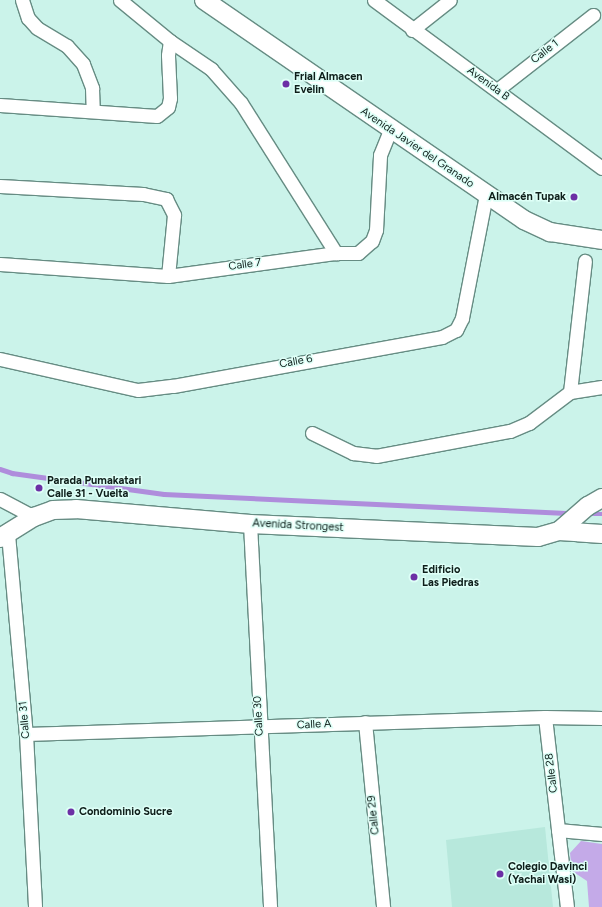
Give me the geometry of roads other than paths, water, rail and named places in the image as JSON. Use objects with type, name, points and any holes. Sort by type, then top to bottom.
[{"type":"main road","name":"Avenida Javier del Granado","points":[[204,0],[390,130],[524,220],[550,232],[602,240]]},
{"type":"main road","points":[[565,527],[595,502]]},
{"type":"main road","name":"Avenida Strongest","points":[[4,536],[34,517],[53,510],[76,509],[250,524],[538,537],[565,527],[602,534]]},
{"type":"street","points":[[120,0],[170,41],[211,68],[241,103],[336,253]]},
{"type":"street","name":"Avenida B","points":[[374,0],[412,30],[497,90],[602,168]]},
{"type":"street","points":[[412,30],[450,0]]},
{"type":"street","points":[[26,3],[28,18],[37,28],[67,46],[83,64],[92,88],[93,111]]},
{"type":"street","name":"Calle 1","points":[[497,90],[593,14]]},
{"type":"street","points":[[0,105],[157,116],[163,113],[170,98],[168,55],[170,41]]},
{"type":"street","name":"Calle 7","points":[[0,264],[168,276],[336,253],[358,253],[372,241],[379,209],[380,155],[390,130]]},
{"type":"street","points":[[0,186],[143,194],[166,199],[174,215],[168,276]]},
{"type":"street","name":"Calle 6","points":[[0,359],[138,390],[173,386],[442,337],[456,330],[462,318],[486,195]]},
{"type":"street","points":[[570,392],[585,261]]},
{"type":"street","points":[[312,433],[353,452],[376,456],[510,431],[529,423],[570,392],[602,387]]},
{"type":"street","points":[[0,498],[34,517]]},
{"type":"street","name":"Calle 30","points":[[250,524],[259,728],[270,907]]},
{"type":"street","name":"Calle 31","points":[[4,536],[26,734],[35,907]]},
{"type":"street","name":"Calle A","points":[[26,734],[259,728],[365,722],[545,717],[602,718]]},
{"type":"street","name":"Calle 28","points":[[545,717],[567,907]]},
{"type":"street","name":"Calle 29","points":[[365,722],[383,907]]},
{"type":"street","points":[[558,830],[602,834]]},
{"type":"waterway","points":[[0,469],[12,473],[164,494],[572,513]]},
{"type":"waterway","points":[[587,514],[602,514]]},
{"type":"place","name":"Frial Almacen Evelin","points":[[286,84]]},
{"type":"place","name":"Almacén Tupak","points":[[574,197]]},
{"type":"place","name":"Parada Pumakatari Calle 31 - Vuelta","points":[[39,488]]},
{"type":"place","name":"Edificio Las Piedras","points":[[414,577]]},
{"type":"place","name":"Condominio Sucre","points":[[71,812]]},
{"type":"place","name":"Colegio Davinci (Yachai Wasi)","points":[[500,874]]}]
